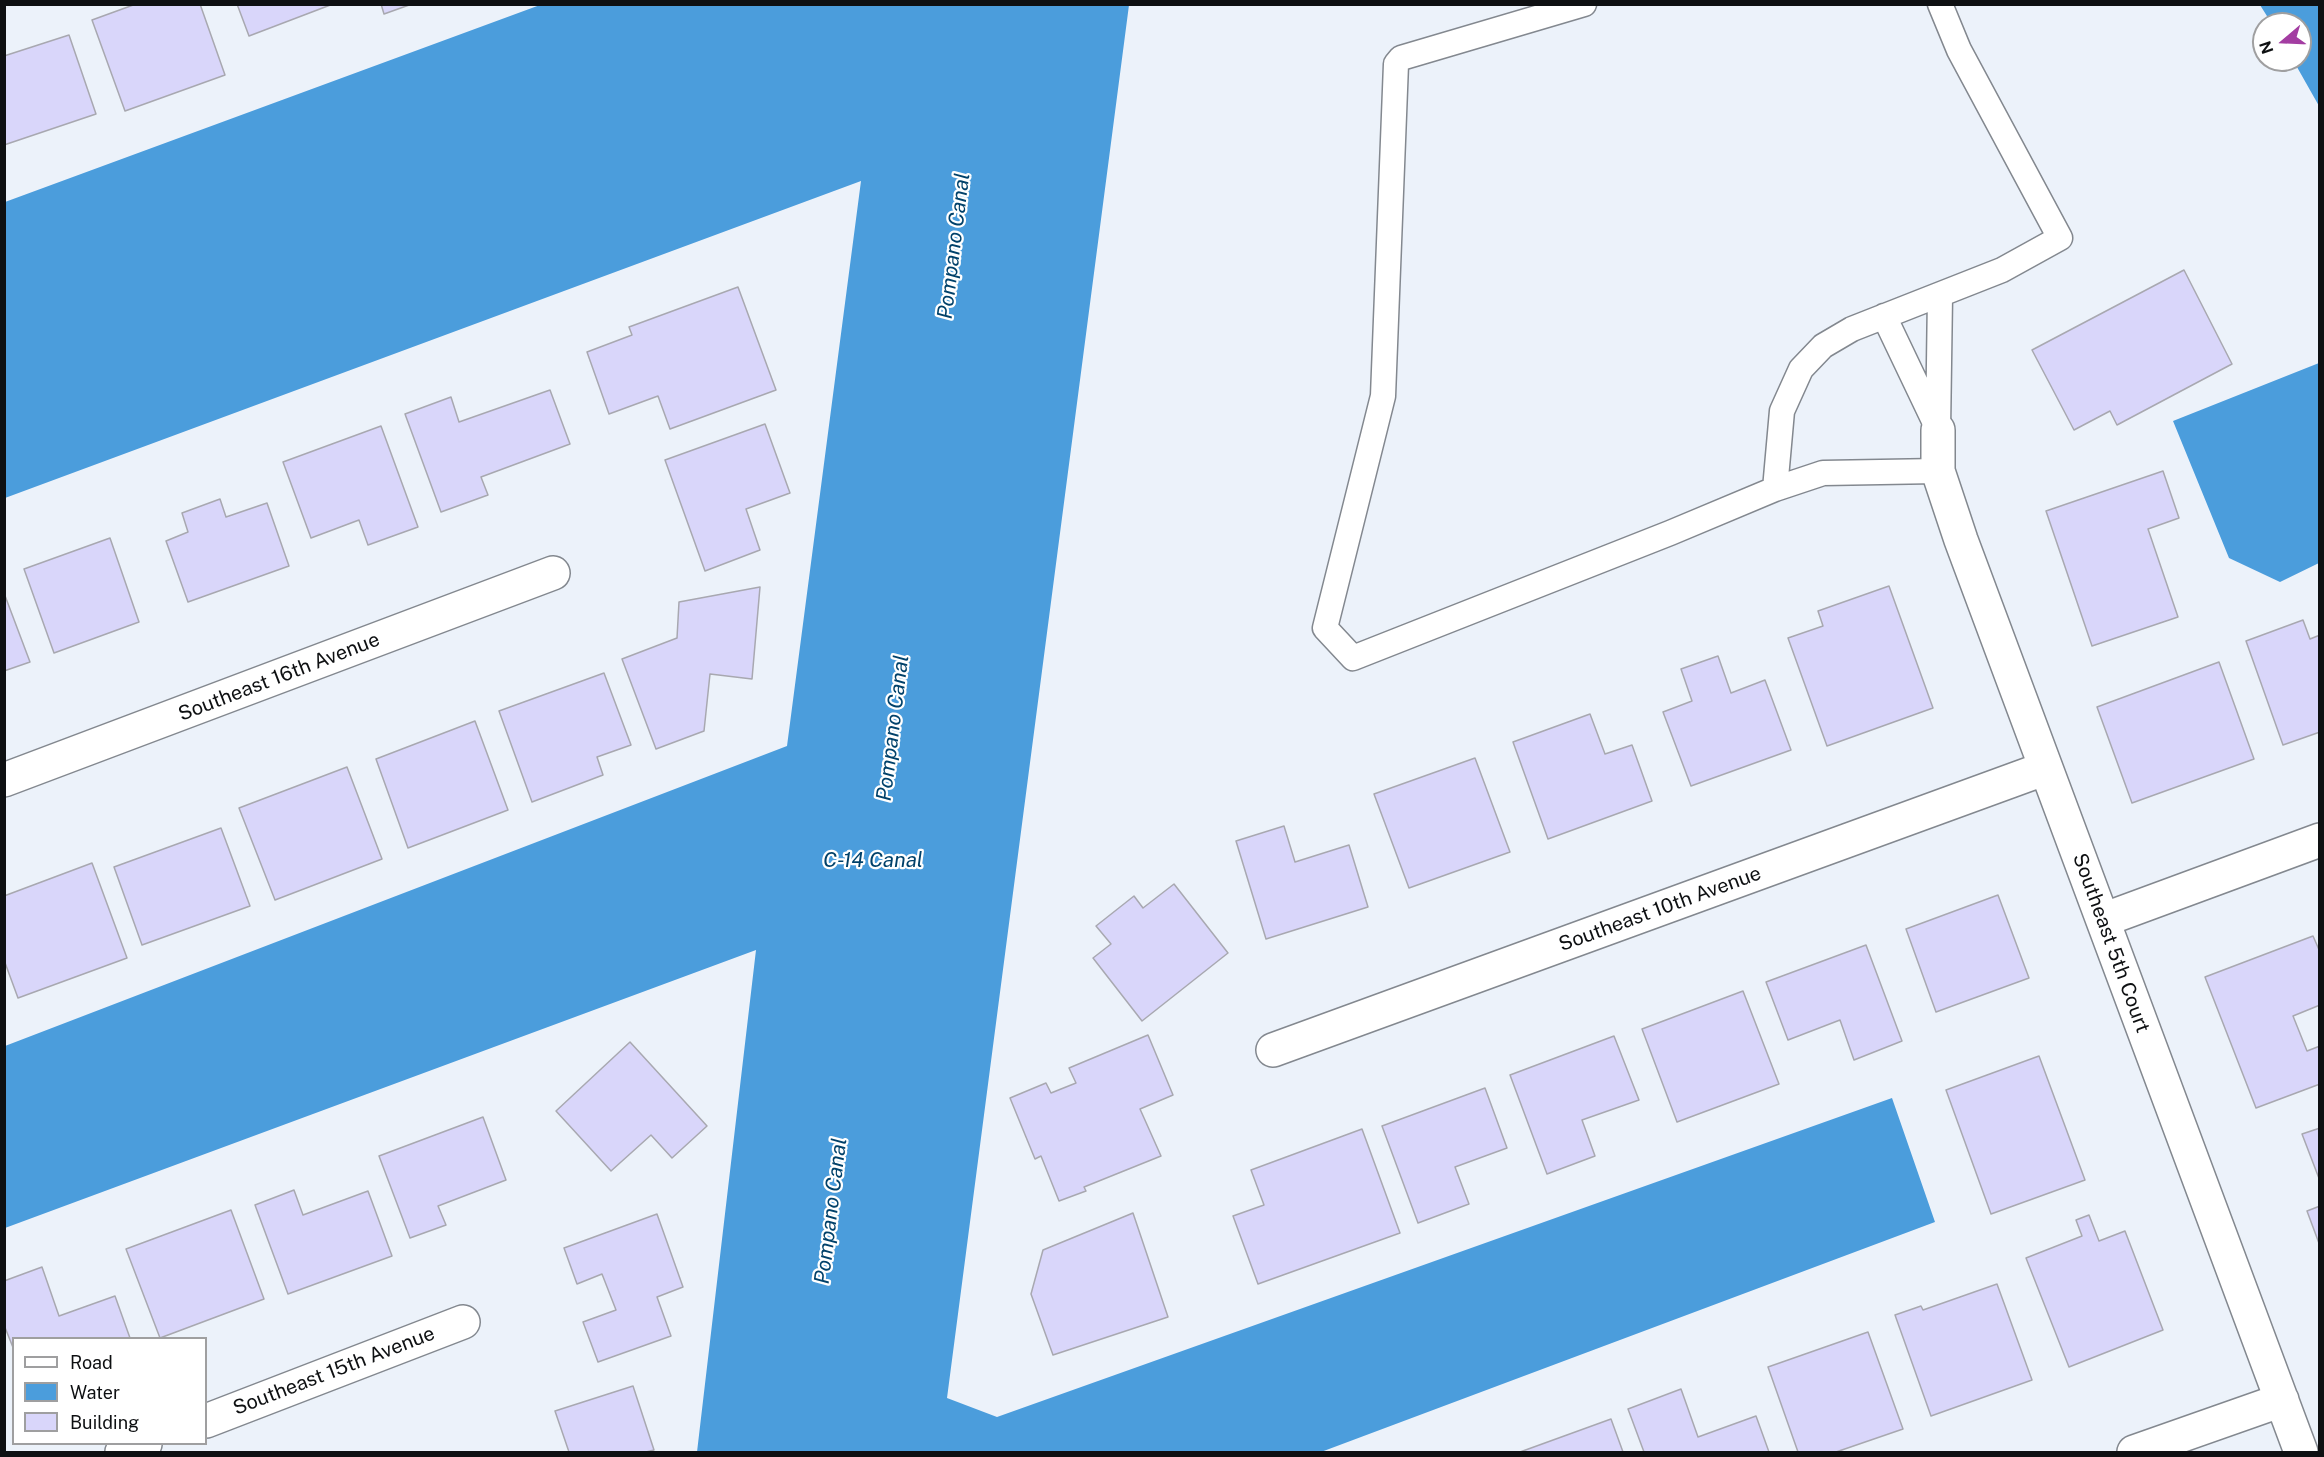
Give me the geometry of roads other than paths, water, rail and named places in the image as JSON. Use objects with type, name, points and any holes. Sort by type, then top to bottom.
[{"type":"street","name":"Southeast 5th Court","points":[[1938,430],[1938,471],[1961,540],[2301,1452]]},
{"type":"street","name":"Southeast 16th Avenue","points":[[4,780],[553,573]]},
{"type":"street","name":"Southeast 10th Avenue","points":[[1273,1050],[2046,768]]},
{"type":"street","points":[[2103,920],[2319,840]]},
{"type":"street","name":"Southeast 15th Avenue","points":[[207,1420],[463,1322]]},
{"type":"street","points":[[2134,1452],[2282,1400]]},
{"type":"street","points":[[122,1452],[140,1445]]},
{"type":"lane","points":[[1584,4],[1401,58],[1396,64],[1383,396],[1325,628],[1353,658],[1670,533],[1775,489],[1823,473],[1938,471]]},
{"type":"lane","points":[[1775,489],[1782,411],[1801,369],[1823,346],[1852,329],[2002,270],[2060,238],[1959,50],[1940,4]]},
{"type":"lane","points":[[1938,430],[1940,296]]},
{"type":"lane","points":[[1884,316],[1938,430]]},
{"type":"water","name":"C-14 Canal","points":[[540,5],[1129,5],[947,1398],[997,1417],[1892,1098],[1935,1222],[1321,1452],[697,1452],[756,950],[5,1228],[5,1046],[787,746],[861,181],[5,498],[5,202]]},
{"type":"water","points":[[2260,5],[2319,5],[2319,106],[2300,72],[2312,72],[2312,12],[2264,12]]},
{"type":"water","points":[[2319,363],[2319,563],[2280,582],[2229,558],[2173,421]]},
{"type":"water label","name":"Pompano Canal","points":[[954,246]]},
{"type":"water label","name":"Pompano Canal","points":[[893,728]]},
{"type":"water label","name":"Pompano Canal","points":[[831,1211]]}]
